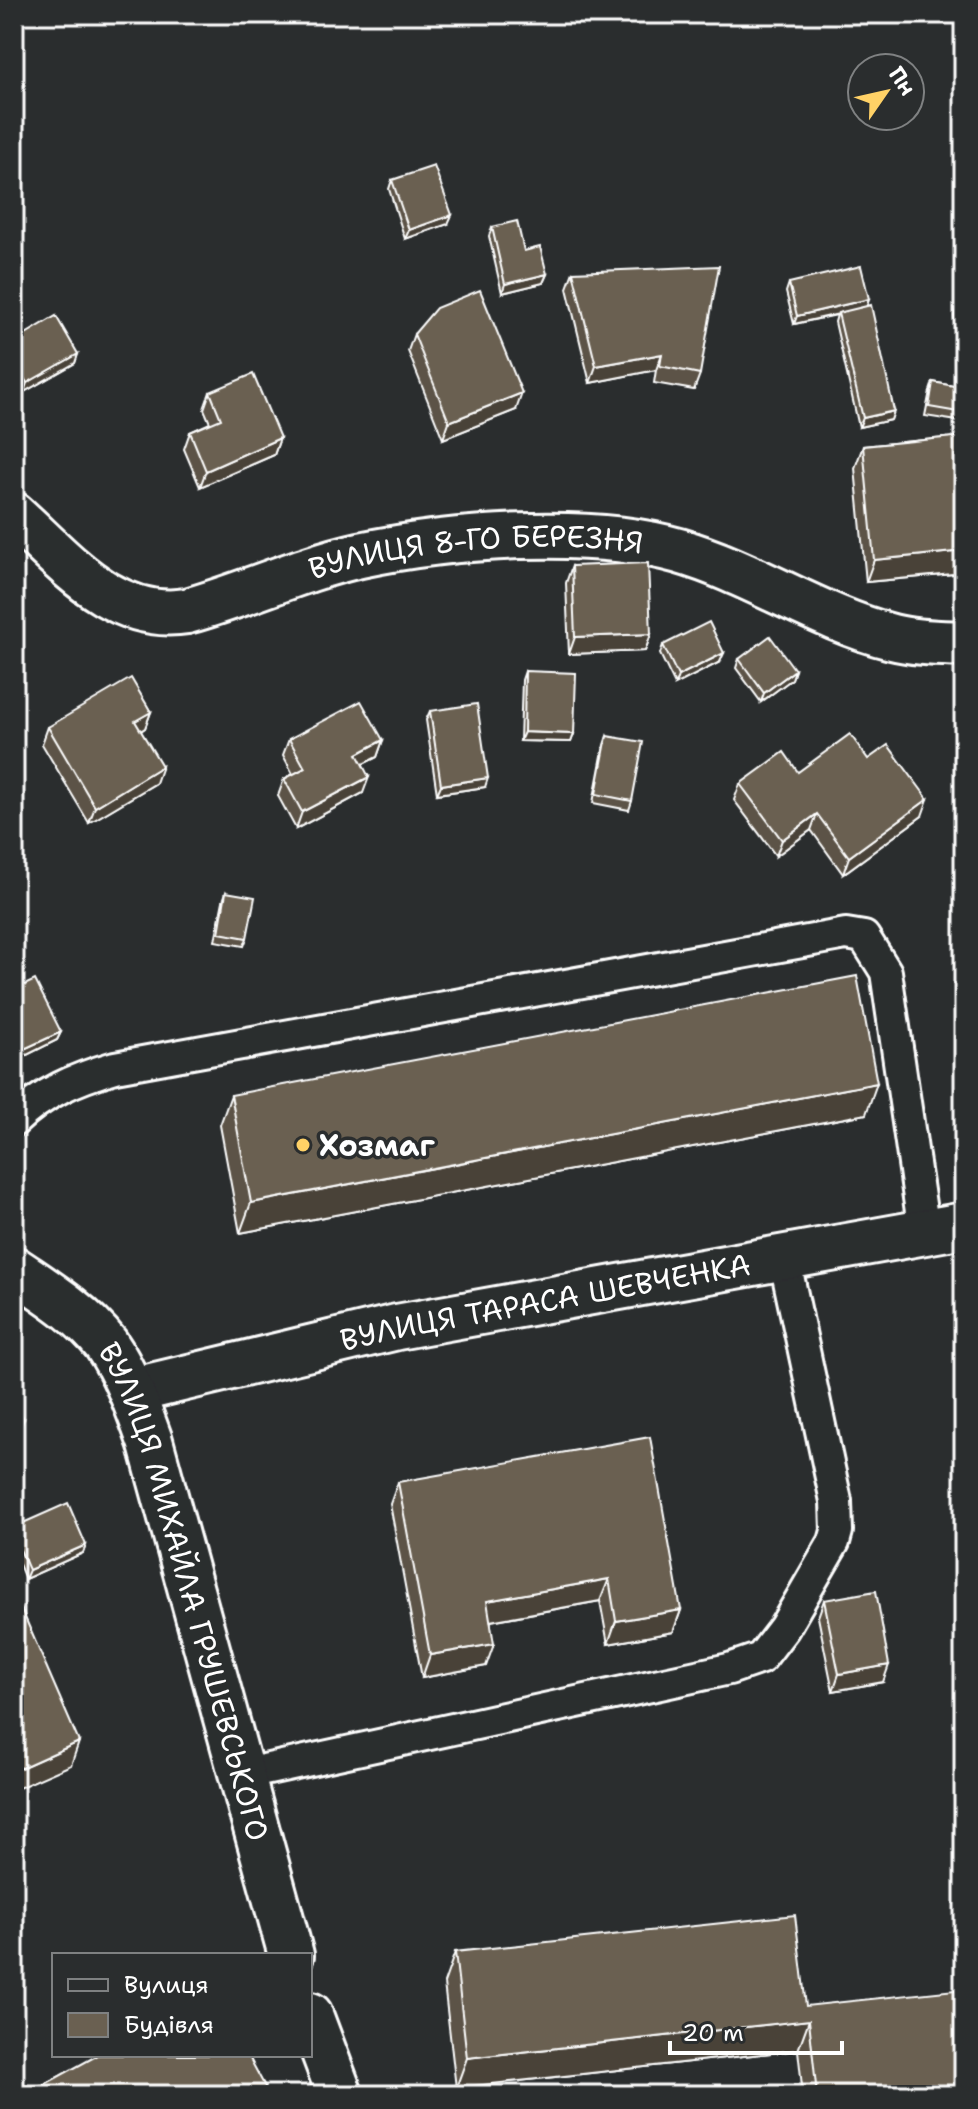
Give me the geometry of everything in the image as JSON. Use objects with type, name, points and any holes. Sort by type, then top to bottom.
[{"type":"street","name":"ВУЛИЦЯ 8-ГО БЕРЕЗНЯ","points":[[14,515],[103,593],[122,604],[154,614],[187,611],[358,556],[489,538],[589,539],[675,550],[717,563],[868,629],[893,637],[964,644]]},
{"type":"street","name":"ВУЛИЦЯ ТАРАСА ШЕВЧЕНКА","points":[[131,1391],[397,1327],[944,1228]]},
{"type":"street","name":"ВУЛИЦЯ МИХАЙЛА ГРУШЕВСЬКОГО","points":[[14,1269],[70,1308],[106,1344],[131,1391],[150,1441],[290,1953]]},
{"type":"street","points":[[312,2020],[340,2095]]},
{"type":"lane","points":[[14,1121],[36,1100],[71,1079],[115,1067],[846,934],[864,937],[886,972],[944,1228]]},
{"type":"lane","points":[[241,1775],[729,1669],[761,1658],[784,1628],[826,1558],[837,1531],[836,1501],[784,1257]]},
{"type":"building","points":[[434,166],[452,215],[409,230],[392,180]]},
{"type":"building","points":[[517,221],[524,251],[540,247],[547,274],[505,284],[492,227]]},
{"type":"building","points":[[719,266],[700,374],[660,366],[662,354],[596,366],[573,272]]},
{"type":"building","points":[[861,266],[869,299],[797,316],[789,283]]},
{"type":"building","points":[[480,290],[522,393],[449,422],[414,334],[436,308]]},
{"type":"building","points":[[871,305],[894,411],[863,418],[838,313]]},
{"type":"building","points":[[964,306],[964,339],[957,307]]},
{"type":"building","points":[[56,316],[78,354],[27,383],[14,361],[14,341]]},
{"type":"building","points":[[253,374],[280,438],[206,471],[190,432],[221,419],[210,392]]},
{"type":"building","points":[[933,382],[964,388],[964,413],[929,407]]},
{"type":"building","points":[[964,436],[964,551],[874,560],[863,446]]},
{"type":"building","points":[[648,563],[651,634],[575,637],[572,566]]},
{"type":"building","points":[[709,622],[724,653],[678,676],[663,645]]},
{"type":"building","points":[[770,636],[795,670],[764,693],[739,659]]},
{"type":"building","points":[[525,671],[576,673],[574,734],[524,732]]},
{"type":"building","points":[[131,678],[151,712],[135,721],[162,766],[95,807],[48,727]]},
{"type":"building","points":[[361,701],[383,740],[357,754],[369,777],[302,812],[284,779],[305,768],[289,739]]},
{"type":"building","points":[[477,704],[488,778],[441,785],[430,711]]},
{"type":"building","points":[[850,734],[868,759],[888,745],[928,799],[849,857],[817,814],[782,840],[740,784],[784,752],[798,772]]},
{"type":"building","points":[[607,736],[643,742],[632,801],[596,794]]},
{"type":"building","points":[[226,892],[255,897],[247,938],[219,933]]},
{"type":"building","points":[[857,976],[877,1083],[251,1203],[231,1095]]},
{"type":"building","points":[[35,980],[61,1032],[24,1049],[14,1029],[14,990]]},
{"type":"building","points":[[14,1398],[24,1419],[14,1424]]},
{"type":"building","points":[[650,1437],[681,1610],[616,1621],[609,1579],[487,1601],[494,1644],[430,1655],[398,1482]]},
{"type":"building","points":[[68,1503],[86,1545],[29,1570],[14,1536],[14,1527]]},
{"type":"building","points":[[876,1591],[889,1665],[839,1674],[824,1600]]},
{"type":"building","points":[[14,1592],[79,1742],[14,1771]]},
{"type":"building","points":[[795,1915],[806,2006],[964,1989],[964,2095],[817,2095],[809,2020],[467,2058],[455,1952]]},
{"type":"building","points":[[94,2057],[249,2057],[269,2094],[25,2095]]},
{"type":"place","name":"Хозмаг","points":[[303,1145]]}]
